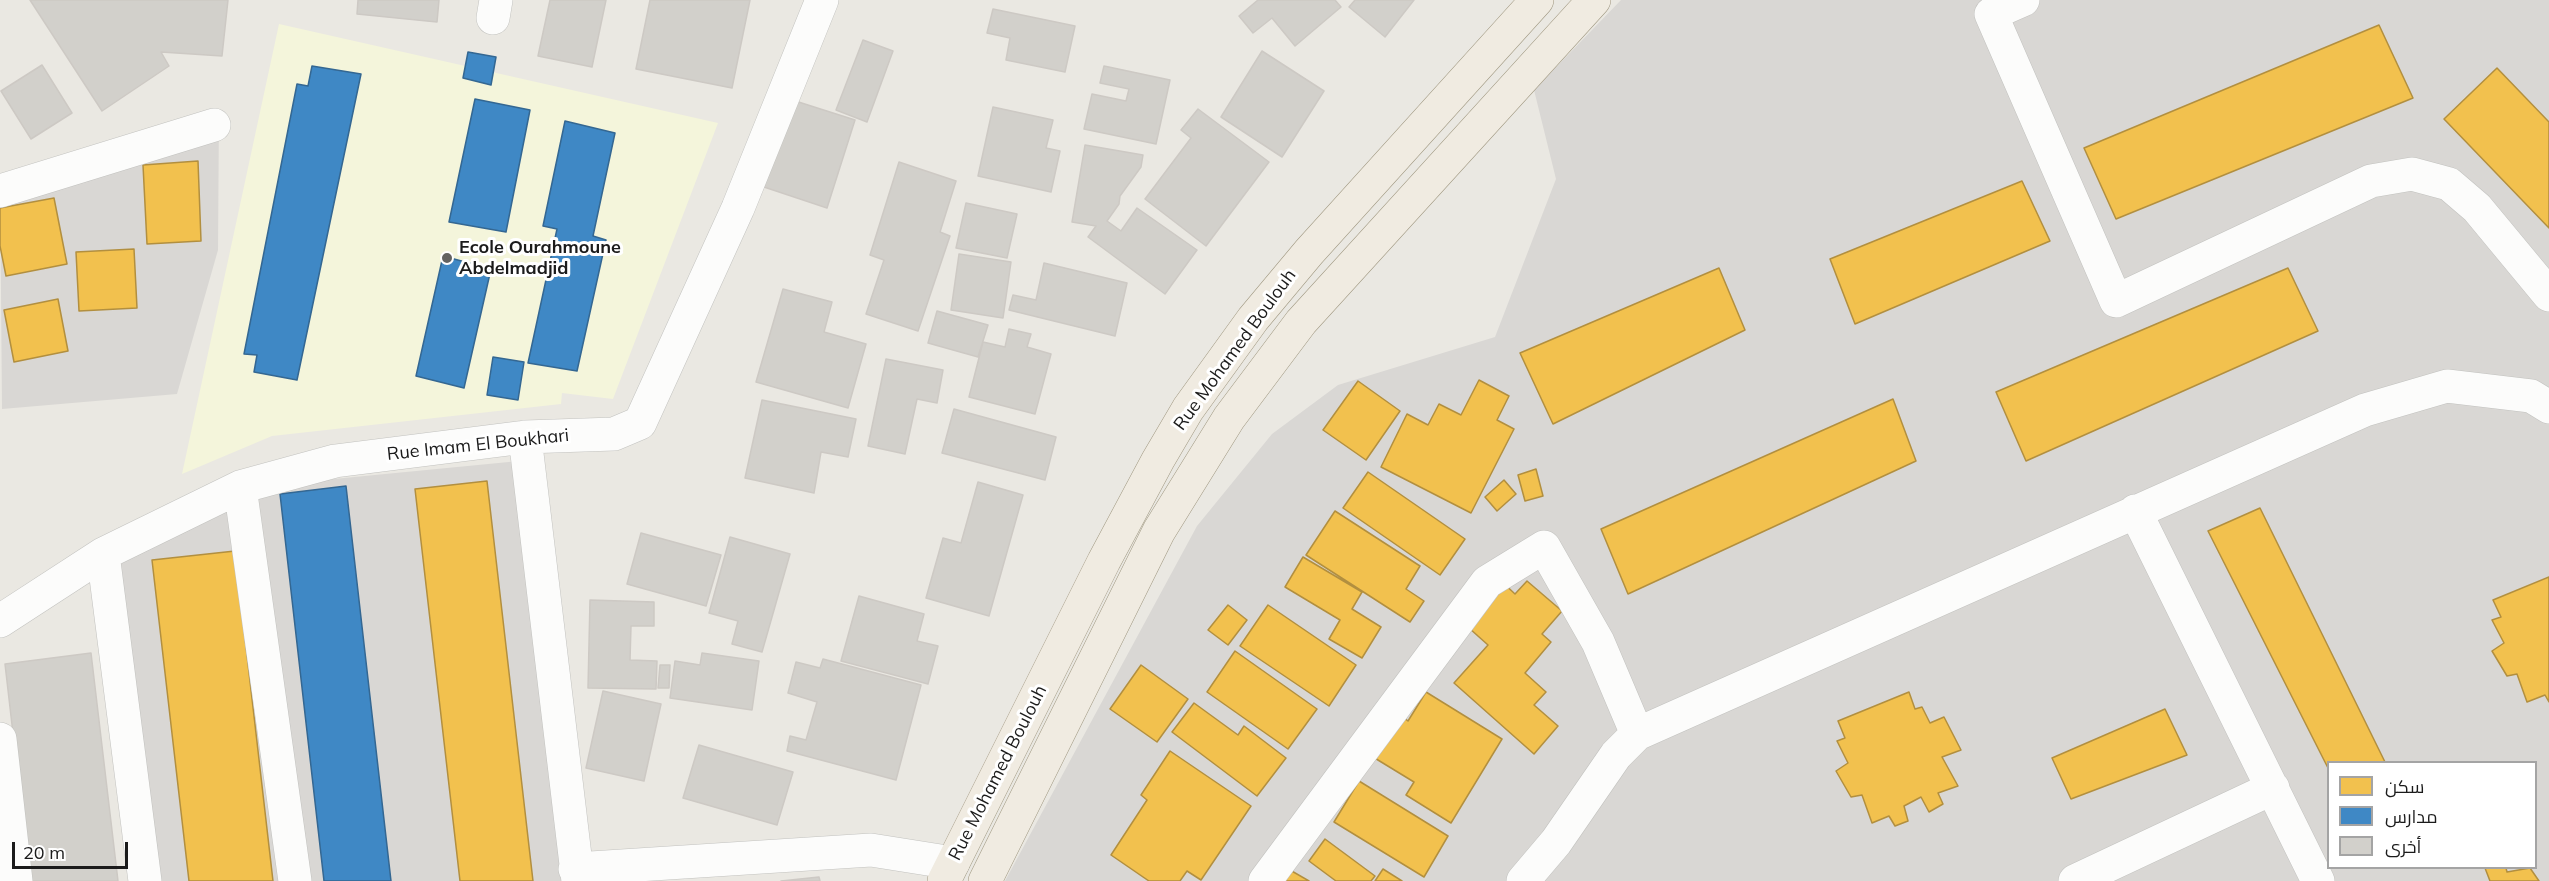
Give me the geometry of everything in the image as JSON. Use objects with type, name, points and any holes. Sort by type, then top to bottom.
[{"type":"main road","name":"Rue Mohamed Boulouh","points":[[948,872],[1104,561],[1188,409],[1254,319],[1309,252],[1537,0]]},
{"type":"main road","points":[[985,881],[1159,531],[1229,418],[1301,321],[1594,0]]},
{"type":"street","name":"Rue Imam El Boukhari","points":[[0,621],[103,554],[240,487],[335,461],[525,436],[615,434],[640,423],[738,208],[822,0]]},
{"type":"street","points":[[2023,0],[1991,14],[2116,301],[2372,180],[2412,174],[2448,184],[2477,208],[2549,296]]},
{"type":"street","points":[[0,191],[214,125]]},
{"type":"street","points":[[1523,881],[1556,842],[1616,755],[1637,734],[2365,410],[2447,386],[2531,396],[2549,407]]},
{"type":"street","points":[[525,436],[576,875],[872,850],[948,872]]},
{"type":"street","points":[[240,487],[295,881]]},
{"type":"street","points":[[2135,511],[2318,881]]},
{"type":"street","points":[[1264,881],[1487,582],[1544,547],[1599,642],[1637,734]]},
{"type":"street","points":[[103,554],[145,881]]},
{"type":"street","points":[[0,739],[16,881]]},
{"type":"street","points":[[2075,881],[2273,788]]},
{"type":"shaded area","points":[[1621,0],[2549,0],[2549,881],[1005,881],[1197,526],[1272,434],[1338,385],[1495,337],[1556,179],[1534,90]]},
{"type":"shaded area","name":"Ecole Ourahmoune Abdelmadjid","points":[[279,24],[718,123],[613,399],[562,393],[561,404],[272,436],[182,474]]},
{"type":"shaded area","points":[[219,110],[218,250],[177,394],[2,409],[0,174]]},
{"type":"shaded area","points":[[519,461],[572,881],[129,881],[90,577],[272,485]]},
{"type":"building: سكن","points":[[2379,25],[2413,98],[2116,219],[2084,148]]},
{"type":"building: سكن","points":[[2497,68],[2549,122],[2549,228],[2444,119]]},
{"type":"building: سكن","points":[[198,161],[201,241],[147,244],[143,165]]},
{"type":"building: سكن","points":[[2022,181],[2050,241],[1855,324],[1830,259]]},
{"type":"building: سكن","points":[[54,198],[67,264],[6,276],[0,246],[0,208]]},
{"type":"building: سكن","points":[[134,249],[137,308],[79,311],[76,252]]},
{"type":"building: سكن","points":[[1719,268],[1745,330],[1553,424],[1520,353]]},
{"type":"building: سكن","points":[[2288,268],[2318,331],[2026,461],[1996,392]]},
{"type":"building: سكن","points":[[58,299],[68,351],[14,362],[4,310]]},
{"type":"building: سكن","points":[[1479,380],[1509,396],[1497,420],[1514,429],[1471,513],[1381,467],[1407,414],[1428,425],[1439,404],[1461,415]]},
{"type":"building: سكن","points":[[1358,381],[1400,411],[1366,460],[1323,430]]},
{"type":"building: سكن","points":[[1893,399],[1916,461],[1628,594],[1601,529]]},
{"type":"building: سكن","points":[[1536,469],[1543,496],[1525,501],[1518,475]]},
{"type":"building: سكن","points":[[1368,472],[1465,539],[1440,575],[1343,508]]},
{"type":"building: سكن","points":[[1504,480],[1516,494],[1497,511],[1485,497]]},
{"type":"building: سكن","points":[[487,481],[533,881],[460,881],[415,489]]},
{"type":"building: سكن","points":[[2260,508],[2385,761],[2327,761],[2327,766],[2208,531]]},
{"type":"building: سكن","points":[[1335,511],[1420,566],[1406,589],[1424,601],[1410,622],[1306,555]]},
{"type":"building: سكن","points":[[235,551],[273,881],[189,881],[152,560]]},
{"type":"building: سكن","points":[[1303,557],[1362,592],[1352,609],[1381,627],[1362,658],[1329,639],[1340,620],[1285,587]]},
{"type":"building: سكن","points":[[2549,577],[2549,702],[2545,695],[2527,702],[2517,674],[2507,676],[2492,651],[2504,643],[2492,620],[2501,617],[2493,600]]},
{"type":"building: سكن","points":[[1498,578],[1515,594],[1527,581],[1562,611],[1542,634],[1551,642],[1525,673],[1546,692],[1534,705],[1558,726],[1534,754],[1454,683],[1488,645],[1469,628]]},
{"type":"building: سكن","points":[[1228,605],[1247,620],[1228,645],[1208,630]]},
{"type":"building: سكن","points":[[1268,605],[1356,665],[1329,706],[1240,646]]},
{"type":"building: سكن","points":[[1235,651],[1317,709],[1288,749],[1207,692]]},
{"type":"building: سكن","points":[[1141,665],[1188,699],[1157,742],[1110,709]]},
{"type":"building: سكن","points":[[1426,692],[1502,739],[1451,823],[1406,795],[1414,782],[1373,757],[1399,714],[1408,721]]},
{"type":"building: سكن","points":[[1909,692],[1915,709],[1922,707],[1930,723],[1944,717],[1961,750],[1942,757],[1958,786],[1938,793],[1943,804],[1929,812],[1921,797],[1904,806],[1908,821],[1895,826],[1889,816],[1872,823],[1862,795],[1851,797],[1836,771],[1848,763],[1837,741],[1845,738],[1838,721]]},
{"type":"building: سكن","points":[[1194,703],[1238,735],[1244,726],[1286,758],[1257,796],[1172,732]]},
{"type":"building: سكن","points":[[2165,709],[2187,755],[2071,799],[2052,758]]},
{"type":"building: سكن","points":[[1170,751],[1251,806],[1201,880],[1187,871],[1180,881],[1149,881],[1111,855],[1147,800],[1141,795]]},
{"type":"building: سكن","points":[[1359,781],[1448,836],[1424,877],[1334,822]]},
{"type":"building: سكن","points":[[1325,839],[1375,876],[1371,881],[1336,881],[1309,861]]},
{"type":"building: سكن","points":[[1283,866],[1309,881],[1275,881]]},
{"type":"building: سكن","points":[[1383,869],[1402,881],[1375,881]]},
{"type":"building: سكن","points":[[2485,869],[2506,869],[2507,872],[2531,869],[2539,881],[2490,881]]},
{"type":"building: مدارس","points":[[468,52],[496,57],[491,85],[463,78]]},
{"type":"building: مدارس","points":[[312,66],[361,74],[297,380],[254,372],[257,355],[244,354],[297,84],[308,86]]},
{"type":"building: مدارس","points":[[475,99],[530,110],[506,232],[449,222]]},
{"type":"building: مدارس","points":[[565,121],[615,133],[593,236],[606,240],[577,371],[528,363],[557,229],[543,226]]},
{"type":"building: مدارس","points":[[443,256],[491,269],[464,388],[416,376]]},
{"type":"building: مدارس","points":[[493,357],[524,362],[518,400],[487,395]]},
{"type":"building: مدارس","points":[[346,486],[391,881],[324,881],[280,494]]},
{"type":"building: أخرى","points":[[30,0],[228,0],[222,56],[161,52],[169,66],[102,111]]},
{"type":"building: أخرى","points":[[358,0],[439,0],[437,22],[357,14]]},
{"type":"building: أخرى","points":[[550,0],[606,0],[592,67],[538,56]]},
{"type":"building: أخرى","points":[[650,0],[750,0],[732,88],[636,69]]},
{"type":"building: أخرى","points":[[1258,0],[1335,0],[1341,7],[1295,46],[1272,18],[1253,33],[1239,16]]},
{"type":"building: أخرى","points":[[1355,0],[1414,0],[1385,37],[1349,7]]},
{"type":"building: أخرى","points":[[993,9],[1075,26],[1065,72],[1006,60],[1010,38],[987,33]]},
{"type":"building: أخرى","points":[[863,40],[893,51],[867,122],[836,110]]},
{"type":"building: أخرى","points":[[1262,51],[1324,91],[1282,157],[1221,117]]},
{"type":"building: أخرى","points":[[42,65],[72,113],[31,139],[1,91]]},
{"type":"building: أخرى","points":[[1104,66],[1170,80],[1156,144],[1084,129],[1092,94],[1126,101],[1129,89],[1100,83]]},
{"type":"building: أخرى","points":[[786,98],[855,120],[827,208],[758,185]]},
{"type":"building: أخرى","points":[[993,107],[1053,120],[1046,148],[1060,151],[1051,192],[978,176]]},
{"type":"building: أخرى","points":[[1198,109],[1269,162],[1206,246],[1145,199],[1191,138],[1181,130]]},
{"type":"building: أخرى","points":[[1085,145],[1143,155],[1141,167],[1120,196],[1119,204],[1107,221],[1121,231],[1137,208],[1197,250],[1165,294],[1088,237],[1096,226],[1072,222]]},
{"type":"building: أخرى","points":[[899,162],[956,181],[940,232],[950,236],[918,331],[866,314],[884,260],[870,255]]},
{"type":"building: أخرى","points":[[966,203],[1017,214],[1007,258],[956,248]]},
{"type":"building: أخرى","points":[[959,254],[1011,262],[1003,318],[951,310]]},
{"type":"building: أخرى","points":[[1044,263],[1127,283],[1115,336],[1009,310],[1013,295],[1036,300]]},
{"type":"building: أخرى","points":[[783,289],[832,302],[824,332],[866,344],[848,408],[756,382]]},
{"type":"building: أخرى","points":[[937,311],[988,325],[978,357],[928,343]]},
{"type":"building: أخرى","points":[[1009,329],[1031,334],[1027,347],[1051,354],[1035,414],[969,397],[983,342],[1005,347]]},
{"type":"building: أخرى","points":[[886,359],[943,370],[937,403],[917,399],[905,454],[868,446]]},
{"type":"building: أخرى","points":[[762,400],[856,419],[848,457],[821,452],[814,493],[745,478]]},
{"type":"building: أخرى","points":[[954,409],[1056,437],[1045,480],[942,453]]},
{"type":"building: أخرى","points":[[978,482],[1023,495],[989,616],[926,598],[943,538],[961,543]]},
{"type":"building: أخرى","points":[[641,533],[721,555],[706,606],[627,584]]},
{"type":"building: أخرى","points":[[730,537],[790,554],[762,652],[732,644],[738,621],[709,613]]},
{"type":"building: أخرى","points":[[859,596],[924,614],[917,641],[938,646],[928,684],[841,661]]},
{"type":"building: أخرى","points":[[590,600],[654,602],[654,626],[631,626],[630,660],[657,661],[656,689],[588,688]]},
{"type":"building: أخرى","points":[[91,653],[118,881],[30,881],[5,664]]},
{"type":"building: أخرى","points":[[702,653],[759,661],[752,710],[670,698],[675,661],[700,665]]},
{"type":"building: أخرى","points":[[823,659],[921,685],[896,780],[787,751],[790,736],[806,740],[817,702],[788,693],[796,662],[820,668]]},
{"type":"building: أخرى","points":[[660,665],[670,665],[669,688],[658,688]]},
{"type":"building: أخرى","points":[[603,691],[661,704],[644,781],[586,768]]},
{"type":"building: أخرى","points":[[699,745],[793,772],[777,825],[683,798]]},
{"type":"building: أخرى","points":[[819,877],[820,881],[781,881]]},
{"type":"place","name":"Ecole Ourahmoune Abdelmadjid","points":[[447,258]]}]
